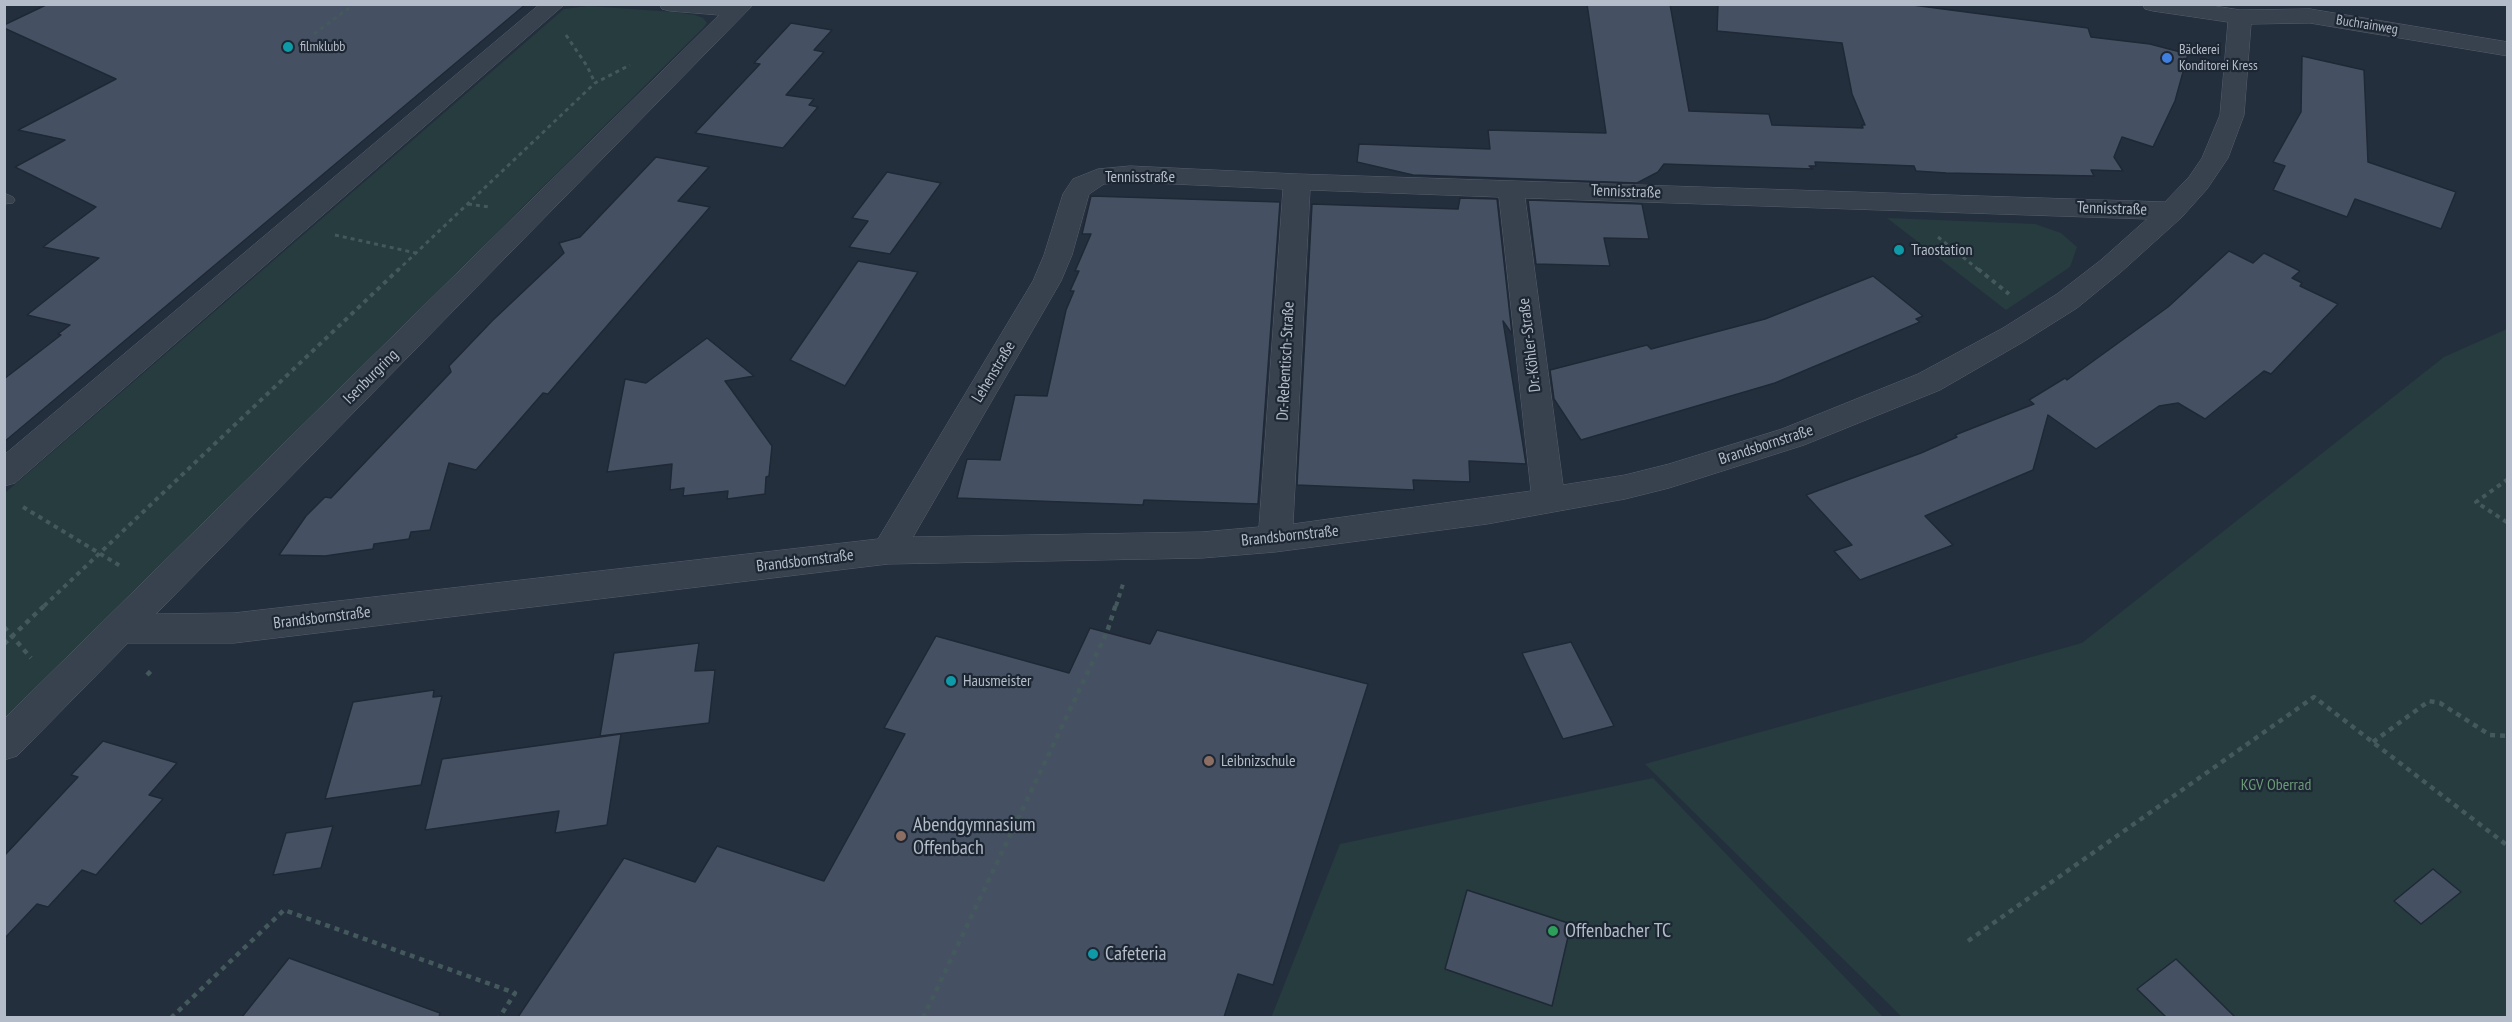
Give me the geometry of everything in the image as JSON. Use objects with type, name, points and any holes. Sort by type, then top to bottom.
[{"type":"street","name":"Isenburgring","points":[[670,4],[741,7]]},
{"type":"street","name":"Buchrainweg","points":[[2153,4],[2240,17],[2302,10],[2508,49]]},
{"type":"street","points":[[4,474],[553,5]]},
{"type":"street","name":"Isenburgring","points":[[4,744],[741,7]]},
{"type":"street","name":"Brandsbornstraße","points":[[121,629],[234,628],[888,551],[1202,545],[1275,539],[1549,501],[1669,476],[1793,437],[1929,382],[2067,301],[2111,266],[2172,211],[2207,171],[2228,128],[2235,97],[2240,17]]},
{"type":"street","name":"Tennisstraße","points":[[1082,185],[1098,177],[1130,174],[1297,182],[2172,211]]},
{"type":"street","name":"Dr.-Rebentisch-Straße","points":[[1275,539],[1297,182]]},
{"type":"street","name":"Lehenstraße","points":[[888,551],[1047,282],[1076,194],[1082,185]]},
{"type":"street","name":"Dr.-Köhler-Straße","points":[[1511,188],[1549,501]]},
{"type":"path","points":[[4,644],[595,83],[580,54],[556,24],[552,16],[553,5]]},
{"type":"path","points":[[314,34],[350,8]]},
{"type":"path","points":[[1892,201],[2040,318]]},
{"type":"path","points":[[292,226],[417,253]]},
{"type":"path","points":[[2508,479],[2476,502],[2508,523]]},
{"type":"path","points":[[14,501],[126,570]]},
{"type":"path","points":[[923,1017],[1107,632],[1135,546]]},
{"type":"path","points":[[4,627],[36,663]]},
{"type":"path","points":[[1968,941],[2314,697],[2508,846]]},
{"type":"path","points":[[2373,742],[2429,701],[2440,703],[2490,735],[2508,736]]},
{"type":"path","points":[[171,1017],[284,910],[515,993],[499,1017]]},
{"type":"green space","points":[[588,6],[695,15],[703,18],[707,23],[5,721],[5,493],[564,9]]},
{"type":"green space","points":[[1887,218],[2035,224],[2061,233],[2077,247],[2070,267],[2006,310]]},
{"type":"green space","name":"KGV Oberrad","points":[[2507,329],[2507,1017],[1902,1017],[1645,764],[2082,643],[2444,357]]},
{"type":"green space","name":"Offenbacher TC","points":[[1653,778],[1883,1017],[1271,1018],[1340,844]]},
{"type":"building","points":[[48,4],[526,4],[4,442],[4,379],[61,335],[58,334],[70,325],[27,315],[99,258],[43,247],[96,207],[15,167],[65,140],[18,130],[116,79],[4,28],[4,25]]},
{"type":"building","points":[[1587,4],[1670,4],[1689,111],[1769,114],[1772,125],[1863,128],[1862,125],[1865,125],[1852,94],[1842,43],[1717,31],[1718,4],[1905,4],[2088,28],[2091,37],[2150,44],[2188,54],[2175,101],[2153,147],[2122,137],[2114,157],[2123,171],[2091,170],[2094,176],[1946,173],[1916,171],[1914,166],[1815,162],[1816,166],[1809,166],[1813,169],[1664,164],[1658,172],[1637,183],[1413,175],[1357,162],[1359,144],[1490,149],[1488,130],[1606,133]]},
{"type":"building","points":[[791,23],[832,30],[814,50],[824,52],[786,95],[814,99],[809,105],[818,107],[783,148],[695,133],[760,64],[754,63]]},
{"type":"building","points":[[2302,56],[2364,70],[2368,162],[2456,192],[2441,229],[2355,199],[2347,217],[2273,190],[2285,166],[2273,162],[2301,112]]},
{"type":"building","points":[[656,157],[709,167],[678,201],[710,207],[548,394],[543,393],[476,470],[449,463],[430,530],[411,532],[409,539],[374,544],[373,549],[325,556],[279,555],[306,516],[325,497],[331,498],[451,372],[449,366],[492,321],[564,253],[559,243],[580,237]]},
{"type":"building","points":[[887,172],[941,183],[890,254],[849,247],[868,221],[852,218]]},
{"type":"building","points":[[1091,196],[1280,202],[1258,504],[1144,500],[1143,505],[957,498],[967,459],[1000,460],[1015,395],[1047,396],[1066,310],[1074,291],[1070,291],[1079,271],[1075,271],[1091,234],[1082,234]]},
{"type":"building","points":[[1460,198],[1497,199],[1512,334],[1503,321],[1526,464],[1469,461],[1470,482],[1413,480],[1414,490],[1297,485],[1312,204],[1458,209]]},
{"type":"building","points":[[1528,200],[1642,204],[1649,239],[1604,238],[1610,266],[1536,264]]},
{"type":"building","points":[[2229,251],[2253,263],[2264,253],[2300,271],[2292,278],[2302,283],[2300,286],[2338,304],[2271,374],[2264,371],[2205,419],[2178,403],[2159,406],[2096,449],[2048,415],[2033,470],[1925,516],[1953,545],[1860,580],[1834,551],[1852,545],[1806,495],[1921,453],[1957,437],[1955,435],[2034,404],[2029,400],[2065,378],[2067,380],[2168,307]]},
{"type":"building","points":[[858,261],[918,272],[845,386],[790,360]]},
{"type":"building","points":[[1873,276],[1923,316],[1916,319],[1920,322],[1775,383],[1581,440],[1554,399],[1550,370],[1647,345],[1651,349],[1765,319]]},
{"type":"building","points":[[707,338],[754,376],[725,381],[772,446],[765,494],[727,499],[728,491],[683,496],[684,488],[670,490],[672,464],[607,472],[625,379],[646,383]]},
{"type":"building","points":[[1090,628],[1150,644],[1157,630],[1368,684],[1273,985],[1238,974],[1224,1017],[518,1017],[624,858],[695,882],[717,846],[824,881],[905,734],[884,728],[936,636],[1069,673]]},
{"type":"building","points":[[1571,642],[1614,726],[1563,739],[1522,653]]},
{"type":"building","points":[[699,643],[695,671],[715,670],[709,723],[600,736],[614,653]]},
{"type":"building","points":[[434,690],[433,697],[442,696],[421,785],[325,799],[353,702]]},
{"type":"building","points":[[621,734],[607,825],[555,833],[559,811],[425,830],[442,759]]},
{"type":"building","points":[[103,741],[177,763],[149,795],[163,799],[96,875],[82,870],[48,907],[37,904],[4,939],[4,856],[78,777],[71,775]]},
{"type":"building","points":[[333,826],[321,868],[273,875],[286,833]]},
{"type":"building","points":[[2433,869],[2461,892],[2421,924],[2394,901]]},
{"type":"building","points":[[1467,890],[1571,924],[1552,1006],[1445,969]]},
{"type":"building","points":[[289,958],[440,1013],[439,1017],[242,1017]]},
{"type":"building","points":[[2176,959],[2235,1017],[2166,1017],[2137,989]]},
{"type":"place","name":"filmklubb","points":[[288,47]]},
{"type":"place","name":"Bäckerei Konditorei Kress","points":[[2167,58]]},
{"type":"place","name":"Traostation","points":[[1899,250]]},
{"type":"place","name":"Hausmeister","points":[[951,681]]},
{"type":"place","name":"Leibnizschule","points":[[1209,761]]},
{"type":"place","name":"Abendgymnasium Offenbach","points":[[901,836]]},
{"type":"place","name":"Offenbacher TC","points":[[1553,931]]},
{"type":"place","name":"Cafeteria","points":[[1093,954]]}]
